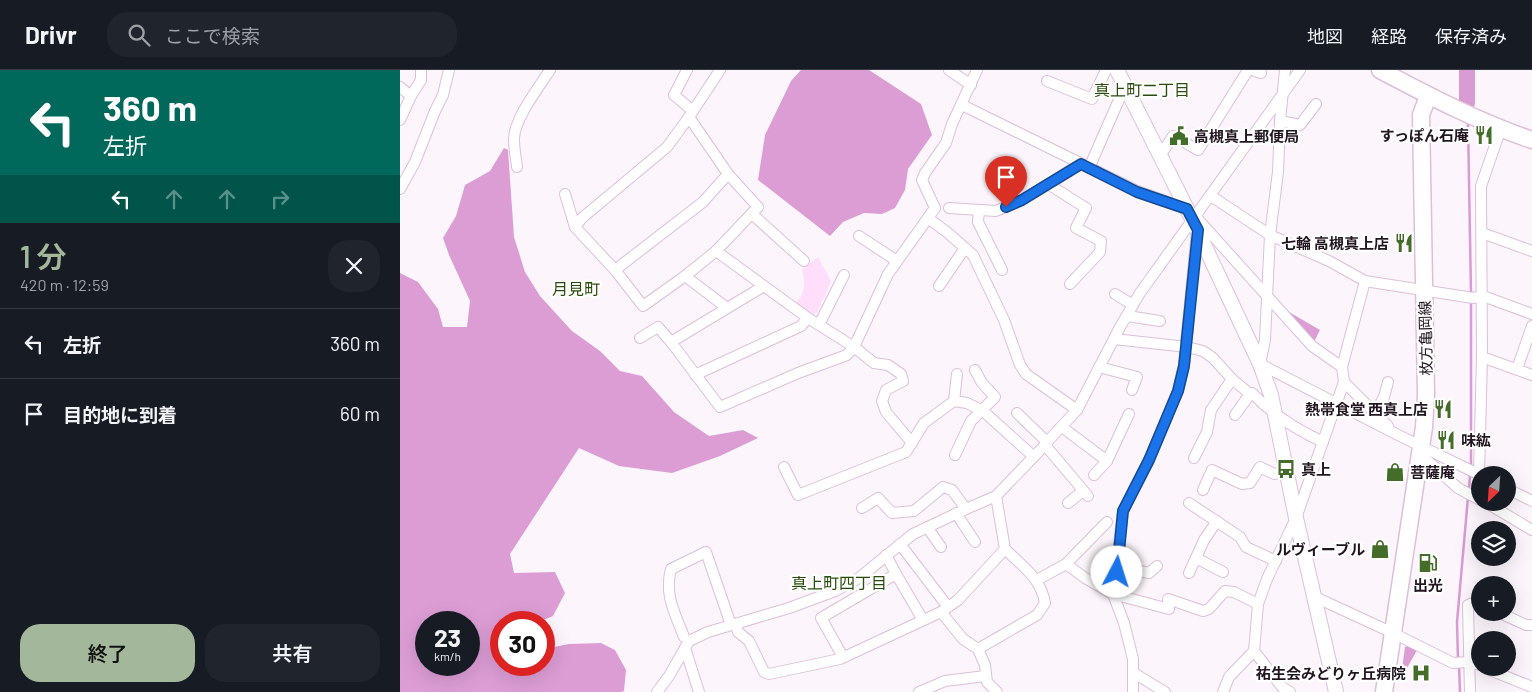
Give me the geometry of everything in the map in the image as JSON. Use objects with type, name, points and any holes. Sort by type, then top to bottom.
[{"type":"main road","points":[[1380,70],[1428,96],[1532,140]]},
{"type":"main road","name":"枚方亀岡線","points":[[1384,692],[1420,449],[1426,394],[1421,115],[1428,96]]},
{"type":"street","points":[[400,120],[410,96],[421,80],[422,70]]},
{"type":"street","points":[[400,189],[415,162],[443,95],[449,70]]},
{"type":"street","points":[[517,167],[514,138],[522,115],[532,96],[550,70]]},
{"type":"street","points":[[565,194],[576,227],[615,270],[643,306],[716,251],[758,207],[728,174],[691,114],[674,94],[687,70]]},
{"type":"street","points":[[576,227],[582,218],[667,147],[720,70]]},
{"type":"street","points":[[949,70],[970,85]]},
{"type":"street","points":[[640,338],[658,328],[671,342],[720,407],[798,373],[847,355],[854,347],[888,274],[935,208],[922,180],[946,143],[952,124],[962,106],[977,70]]},
{"type":"street","points":[[1047,81],[1092,99],[1106,70]]},
{"type":"street","points":[[1117,70],[1193,219],[1260,364],[1276,414],[1296,518],[1336,692]]},
{"type":"street","points":[[1160,156],[1173,136],[1198,150],[1248,70]]},
{"type":"street","points":[[1260,364],[1265,340],[1270,235],[1278,172],[1280,120],[1286,70]]},
{"type":"street","points":[[657,692],[670,676],[689,641],[708,632],[789,608],[834,591],[859,578],[913,534],[996,496],[1077,410],[1126,316],[1300,70]]},
{"type":"street","points":[[949,208],[996,211],[1022,200],[1048,184],[1085,166],[1125,86]]},
{"type":"street","points":[[400,88],[410,96]]},
{"type":"street","points":[[1280,120],[1300,125],[1316,104]]},
{"type":"street","points":[[962,106],[1193,219],[1312,346],[1342,367]]},
{"type":"street","points":[[1480,466],[1483,296],[1481,186],[1501,128]]},
{"type":"street","points":[[615,270],[703,202],[728,174]]},
{"type":"street","points":[[1048,184],[1086,208],[1076,228],[1101,241],[1100,252],[1070,284]]},
{"type":"street","points":[[1211,196],[1270,235],[1329,261],[1365,281],[1473,298],[1483,296],[1532,314]]},
{"type":"street","points":[[979,210],[978,222],[1002,270]]},
{"type":"street","points":[[752,214],[804,261]]},
{"type":"street","points":[[928,218],[973,255],[1004,320],[1020,365],[1026,374],[1077,410]]},
{"type":"street","points":[[1133,692],[1133,659],[1114,594],[1123,511],[1149,460],[1178,391],[1184,366],[1193,219]]},
{"type":"street","points":[[1482,233],[1532,251]]},
{"type":"street","points":[[859,236],[897,261]]},
{"type":"street","points":[[939,286],[965,248]]},
{"type":"street","points":[[716,251],[874,363],[888,365],[901,374],[903,381],[886,390],[882,401],[886,412],[912,444]]},
{"type":"street","points":[[819,325],[844,275]]},
{"type":"street","points":[[685,276],[726,308]]},
{"type":"street","points":[[1223,692],[1229,677],[1254,652],[1258,604],[1296,518],[1344,382],[1342,367],[1365,281]]},
{"type":"street","points":[[671,342],[764,286]]},
{"type":"street","points":[[1115,294],[1133,306]]},
{"type":"street","points":[[1126,316],[1160,321]]},
{"type":"street","points":[[694,375],[801,326],[808,318]]},
{"type":"street","points":[[1516,369],[1532,326]]},
{"type":"street","points":[[1114,340],[1186,347],[1203,351],[1213,358],[1232,379],[1276,414],[1304,434],[1323,442]]},
{"type":"street","points":[[1482,357],[1532,375]]},
{"type":"street","points":[[1260,364],[1396,434],[1420,449],[1471,471]]},
{"type":"street","points":[[1099,367],[1137,377],[1132,390]]},
{"type":"street","points":[[955,455],[971,421],[994,398],[982,383],[975,370]]},
{"type":"street","points":[[954,401],[957,374]]},
{"type":"street","points":[[1194,458],[1207,432],[1211,410],[1232,379]]},
{"type":"street","points":[[1344,382],[1396,434]]},
{"type":"street","points":[[1375,413],[1384,397],[1388,382]]},
{"type":"street","points":[[1235,415],[1250,394]]},
{"type":"street","points":[[784,467],[798,495],[906,452],[924,422],[954,401],[967,403],[983,411],[1033,456]]},
{"type":"street","points":[[1017,413],[1046,443],[1085,493],[1068,503]]},
{"type":"street","points":[[1094,474],[1107,461],[1129,414]]},
{"type":"street","points":[[1062,427],[1107,461]]},
{"type":"street","points":[[1420,449],[1458,488],[1471,495]]},
{"type":"street","points":[[1203,490],[1212,470],[1242,484],[1250,483],[1260,467],[1274,474],[1287,472]]},
{"type":"street","points":[[862,508],[878,498],[892,513],[914,511],[943,487],[952,490],[975,542]]},
{"type":"street","points":[[1516,493],[1532,501]]},
{"type":"street","points":[[978,649],[1037,615],[1044,603],[1043,593],[1037,580],[1006,549],[996,496]]},
{"type":"street","points":[[1189,503],[1240,537],[1246,548],[1276,561]]},
{"type":"street","points":[[1500,511],[1532,530]]},
{"type":"street","points":[[1189,573],[1204,540],[1217,521]]},
{"type":"street","points":[[1037,580],[1066,564],[1107,522]]},
{"type":"street","points":[[927,527],[941,547]]},
{"type":"street","points":[[900,544],[963,639],[978,649],[985,666],[987,682],[997,692]]},
{"type":"street","points":[[684,637],[669,597],[668,582],[671,569],[706,552],[738,632],[749,641],[764,672],[769,674],[843,657],[944,609],[958,600],[1006,549]]},
{"type":"street","points":[[886,555],[923,620]]},
{"type":"street","points":[[1196,558],[1223,572]]},
{"type":"street","points":[[1066,564],[1085,578],[1114,594],[1169,609],[1168,599],[1203,611],[1209,609],[1225,591],[1234,592],[1258,604]]},
{"type":"street","points":[[1118,567],[1149,573],[1157,566]]},
{"type":"street","points":[[843,657],[821,618],[896,574]]},
{"type":"street","points":[[1315,597],[1393,633],[1461,662],[1471,664]]},
{"type":"street","points":[[1470,692],[1461,662],[1465,619],[1468,605],[1471,604]]},
{"type":"street","points":[[1516,620],[1526,625],[1532,625]]},
{"type":"street","points":[[685,648],[699,692]]},
{"type":"street","points":[[1254,652],[1284,690]]},
{"type":"street","points":[[1134,673],[1165,692]]},
{"type":"street","points":[[919,692],[945,681],[985,676]]},
{"type":"street","points":[[1505,676],[1532,687]]},
{"type":"shaded area","points":[[801,70],[869,70],[921,104],[932,135],[908,169],[905,190],[895,208],[882,214],[864,213],[843,222],[830,236],[758,180],[765,135],[791,81]]},
{"type":"shaded area","points":[[504,148],[508,150],[514,237],[525,272],[540,296],[572,331],[600,351],[620,371],[642,376],[674,412],[709,436],[743,430],[758,438],[720,456],[672,473],[619,466],[579,448],[510,554],[514,573],[555,572],[565,593],[555,612],[490,611],[490,676],[555,676],[555,647],[569,644],[601,643],[615,650],[626,670],[624,691],[621,692],[400,692],[400,273],[418,282],[438,309],[443,327],[467,327],[470,301],[443,238],[456,216],[465,185],[490,171]]},
{"type":"shaded area","points":[[818,257],[831,281],[817,313],[812,315],[796,304],[804,288],[802,270]]},
{"type":"shaded area","points":[[1289,312],[1320,330],[1314,342],[1288,315]]},
{"type":"shaded area","points":[[1408,646],[1417,650],[1406,670],[1402,669],[1405,647]]},
{"type":"waterway","points":[[1467,70],[1467,103]]},
{"type":"waterway","points":[[1468,123],[1471,294]]},
{"type":"waterway","points":[[1471,299],[1471,466]]},
{"type":"waterway","points":[[1469,491],[1470,474]]},
{"type":"waterway","points":[[1458,661],[1457,622],[1468,497]]},
{"type":"waterway","points":[[1459,666],[1460,692]]},
{"type":"place","name":"すっぽん石庵","points":[[1484,135]]},
{"type":"place","name":"高槻真上郵便局","points":[[1179,136]]},
{"type":"place","name":"七輪 高槻真上店","points":[[1404,243]]},
{"type":"place","name":"熱帯食堂 西真上店","points":[[1443,409]]},
{"type":"place","name":"味紘","points":[[1446,440]]},
{"type":"place","name":"真上","points":[[1286,469]]},
{"type":"place","name":"菩薩庵","points":[[1395,472]]},
{"type":"place","name":"ルヴィーブル","points":[[1380,549]]},
{"type":"place","name":"出光","points":[[1428,563]]},
{"type":"place","name":"祐生会みどりヶ丘病院","points":[[1421,673]]},
{"type":"district","name":"真上町二丁目","points":[[1142,89]]},
{"type":"district","name":"月見町","points":[[576,288]]},
{"type":"district","name":"真上町四丁目","points":[[839,582]]},
{"type":"route","points":[[1006,207],[1022,200],[1081,164],[1137,192],[1187,209],[1198,230],[1184,366],[1178,391],[1149,460],[1123,511],[1117,572]]}]
